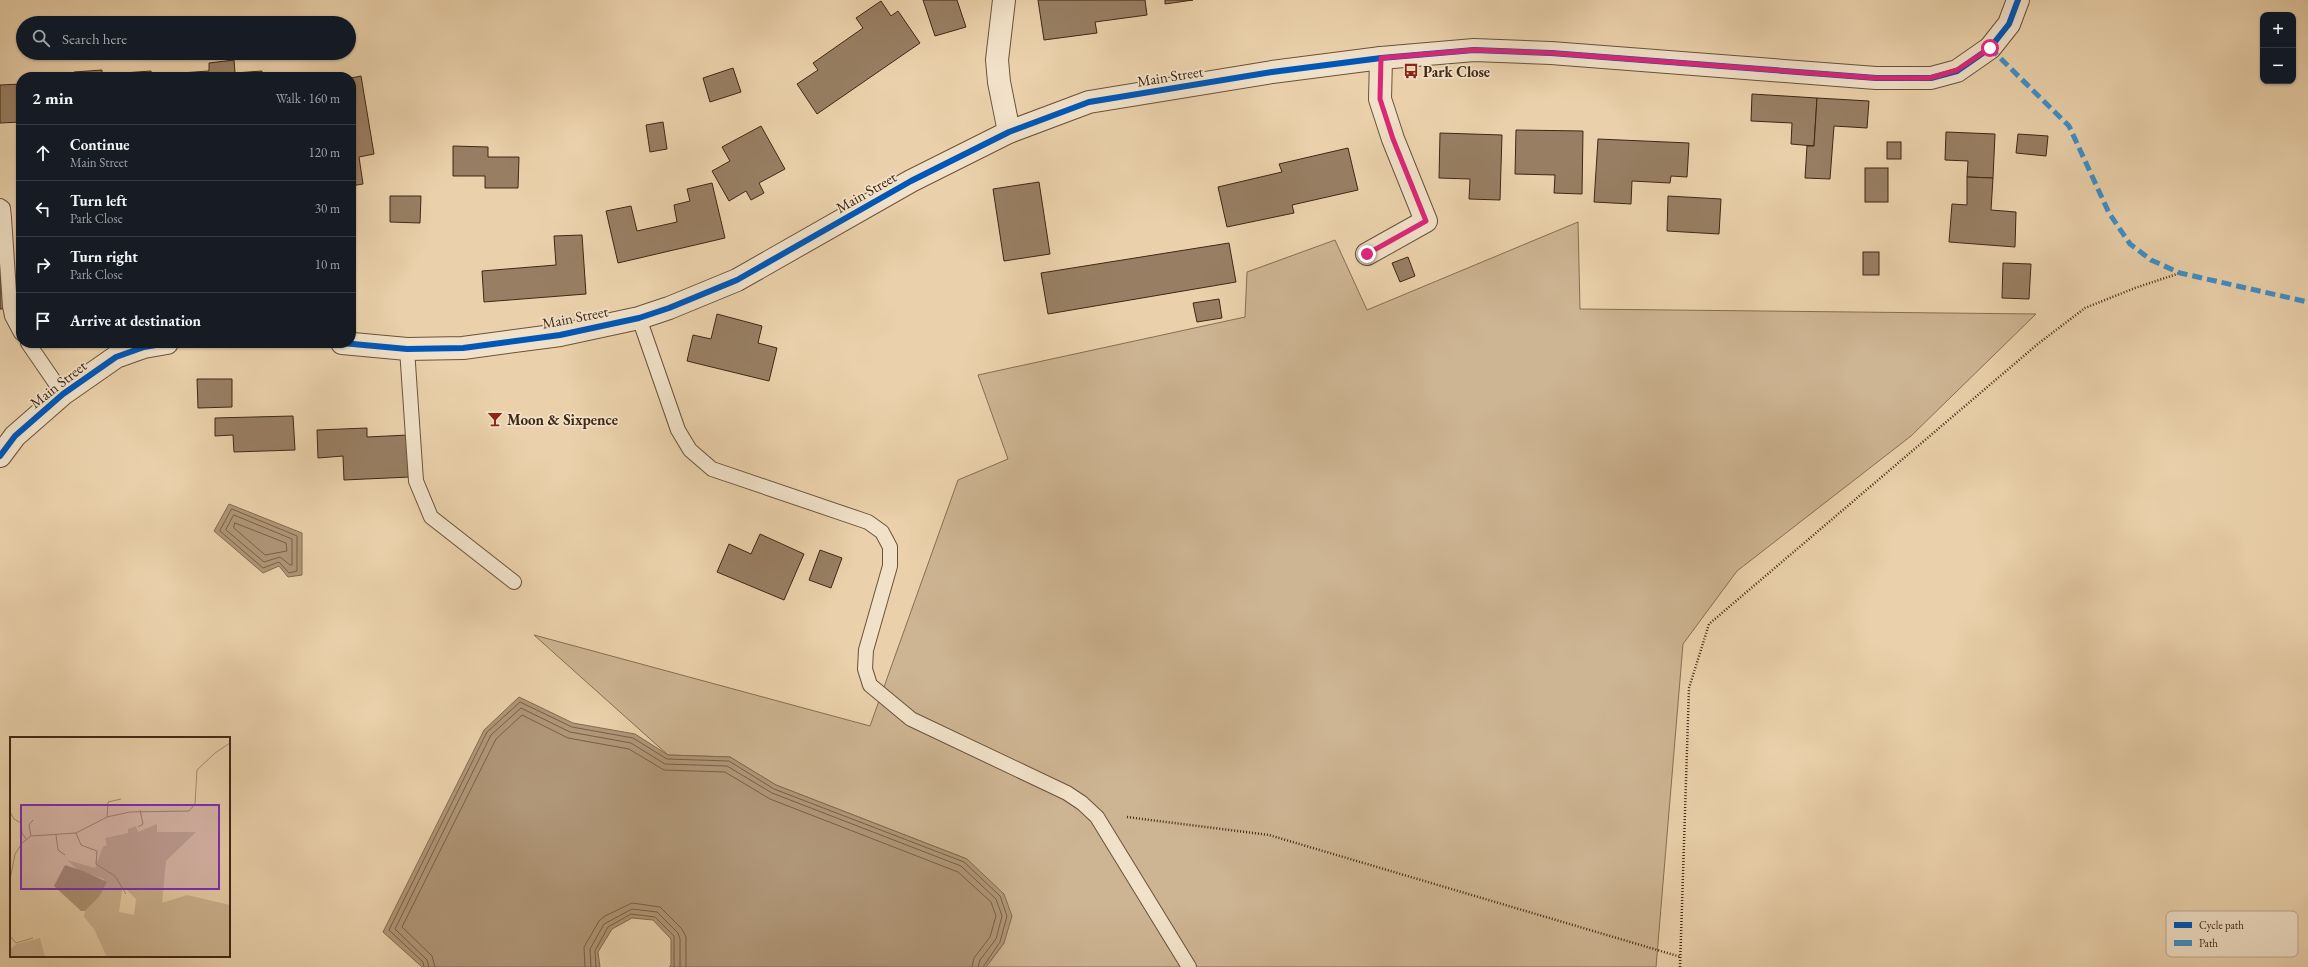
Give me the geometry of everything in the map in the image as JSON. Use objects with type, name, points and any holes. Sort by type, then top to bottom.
[{"type":"street","points":[[1004,0],[997,60],[999,82],[1009,132]]},
{"type":"street","name":"Main Street","points":[[356,344],[406,349],[463,348],[545,337],[639,318],[669,308],[737,280],[911,181],[1009,132],[1089,102],[1272,72],[1381,58],[1490,51],[1551,53],[1876,78],[1930,78],[1957,70],[1990,48],[2009,24],[2018,0]]},
{"type":"street","points":[[1367,254],[1426,221],[1393,139],[1380,99],[1381,58]]},
{"type":"street","name":"Main Street","points":[[0,456],[15,436],[63,394],[116,358],[123,349],[134,348]]},
{"type":"lane","points":[[0,206],[3,208],[10,306],[12,316],[16,324]]},
{"type":"lane","points":[[639,318],[678,430],[690,450],[702,462],[712,469],[868,522],[882,532],[890,547],[890,566],[866,650],[865,669],[870,685],[911,720],[1067,793],[1082,803],[1097,817],[1189,967]]},
{"type":"lane","points":[[31,348],[63,394]]},
{"type":"lane","points":[[406,349],[416,481],[431,517],[514,582]]},
{"type":"path","points":[[1680,967],[1689,688],[1709,624],[2039,343],[2084,308],[2135,288],[2180,273]]},
{"type":"path","points":[[1097,817],[1107,815],[1269,835],[1681,957]]},
{"type":"shaded area","points":[[1578,222],[1580,309],[2036,314],[1911,436],[1737,571],[1683,644],[1656,967],[986,967],[1004,943],[967,859],[776,785],[730,757],[668,755],[534,635],[870,726],[958,480],[1008,459],[978,375],[1245,317],[1247,272],[1335,240],[1367,310]]},
{"type":"water","points":[[229,504],[302,533],[302,575],[288,577],[279,566],[263,573],[214,531]]},
{"type":"water","points":[[519,697],[573,723],[635,734],[668,755],[730,757],[776,785],[967,859],[1004,894],[1012,916],[1004,943],[986,967],[669,967],[671,965],[671,939],[653,920],[632,918],[612,929],[598,952],[600,967],[422,967],[383,932],[484,730]]},
{"type":"building","points":[[923,0],[957,0],[966,27],[935,36]]},
{"type":"building","points":[[1038,0],[1145,0],[1147,15],[1095,22],[1097,33],[1044,40]]},
{"type":"building","points":[[1165,0],[1193,0],[1165,4]]},
{"type":"building","points":[[881,1],[891,16],[898,11],[920,43],[817,114],[797,84],[818,70],[813,63],[863,28],[856,18]]},
{"type":"building","points":[[234,60],[235,72],[195,72],[209,71],[209,63]]},
{"type":"building","points":[[733,68],[741,92],[710,102],[703,78]]},
{"type":"building","points":[[102,70],[102,72],[74,72]]},
{"type":"building","points":[[361,76],[374,154],[359,157],[363,184],[356,185],[356,77]]},
{"type":"building","points":[[16,84],[16,122],[0,123],[0,85]]},
{"type":"building","points":[[1752,94],[1817,98],[1814,146],[1791,144],[1792,123],[1751,121]]},
{"type":"building","points":[[1817,98],[1869,101],[1867,128],[1834,126],[1830,179],[1805,178],[1807,146],[1814,146]]},
{"type":"building","points":[[663,122],[667,149],[650,152],[646,125]]},
{"type":"building","points":[[761,126],[785,169],[759,183],[764,193],[751,200],[746,191],[729,201],[712,171],[730,161],[722,147]]},
{"type":"building","points":[[1516,130],[1583,131],[1582,194],[1554,193],[1555,175],[1515,174]]},
{"type":"building","points":[[1946,132],[1995,134],[1993,178],[1967,177],[1968,161],[1945,160]]},
{"type":"building","points":[[1440,133],[1502,135],[1500,200],[1469,199],[1470,179],[1439,178]]},
{"type":"building","points":[[2018,134],[2048,136],[2046,156],[2016,153]]},
{"type":"building","points":[[1598,139],[1689,143],[1687,177],[1671,176],[1670,183],[1632,181],[1631,204],[1594,202]]},
{"type":"building","points":[[1887,142],[1901,142],[1901,159],[1887,159]]},
{"type":"building","points":[[453,146],[488,147],[488,157],[519,157],[518,188],[485,188],[485,176],[453,176]]},
{"type":"building","points":[[1348,148],[1358,190],[1292,205],[1294,213],[1227,227],[1218,187],[1282,172],[1279,164]]},
{"type":"building","points":[[1865,168],[1888,168],[1888,202],[1865,202]]},
{"type":"building","points":[[1967,177],[1993,178],[1991,210],[2016,212],[2015,247],[1949,242],[1952,204],[1967,205]]},
{"type":"building","points":[[1039,182],[1050,254],[1004,261],[993,189]]},
{"type":"building","points":[[712,183],[725,238],[618,263],[606,211],[631,206],[637,231],[677,222],[674,205],[690,201],[687,189]]},
{"type":"building","points":[[390,196],[421,196],[420,223],[390,222]]},
{"type":"building","points":[[1668,196],[1721,199],[1719,234],[1667,231]]},
{"type":"building","points":[[582,235],[586,294],[484,302],[482,271],[556,265],[554,236]]},
{"type":"building","points":[[1229,243],[1236,282],[1048,314],[1041,273]]},
{"type":"building","points":[[1863,252],[1879,252],[1879,275],[1863,275]]},
{"type":"building","points":[[1408,257],[1415,276],[1400,282],[1392,263]]},
{"type":"building","points":[[2003,263],[2031,264],[2029,299],[2002,298]]},
{"type":"building","points":[[0,275],[5,309],[0,309]]},
{"type":"building","points":[[1219,299],[1222,318],[1197,322],[1193,303]]},
{"type":"building","points":[[717,314],[762,326],[758,343],[777,348],[769,381],[687,361],[693,335],[711,339]]},
{"type":"building","points":[[197,379],[232,379],[232,407],[198,408]]},
{"type":"building","points":[[293,416],[295,450],[234,452],[233,435],[215,436],[215,418]]},
{"type":"building","points":[[367,428],[367,437],[408,435],[410,477],[344,480],[343,456],[318,458],[317,430]]},
{"type":"building","points":[[760,534],[804,554],[784,600],[717,572],[729,544],[751,554]]},
{"type":"building","points":[[820,550],[842,558],[831,588],[809,580]]},
{"type":"marked path","points":[[1990,48],[2069,126],[2109,213],[2130,244],[2151,260],[2180,273],[2308,302]]},
{"type":"cycle path","points":[[356,344],[407,349],[463,348],[560,335],[639,318],[669,308],[737,280],[911,181],[1009,132],[1089,102],[1272,72],[1381,58],[1474,50],[1551,53],[1876,78],[1931,78],[1957,71],[1990,48],[2009,24],[2018,0]]},
{"type":"cycle path","points":[[0,456],[15,436],[63,394],[116,357],[141,348]]},
{"type":"place","name":"Park Close","points":[[1411,71]]},
{"type":"place","name":"Moon & Sixpence","points":[[495,419]]},
{"type":"route","points":[[1367,254],[1426,221],[1393,139],[1380,99],[1381,58],[1474,50],[1551,53],[1876,78],[1930,78],[1957,70],[1990,48]]}]
